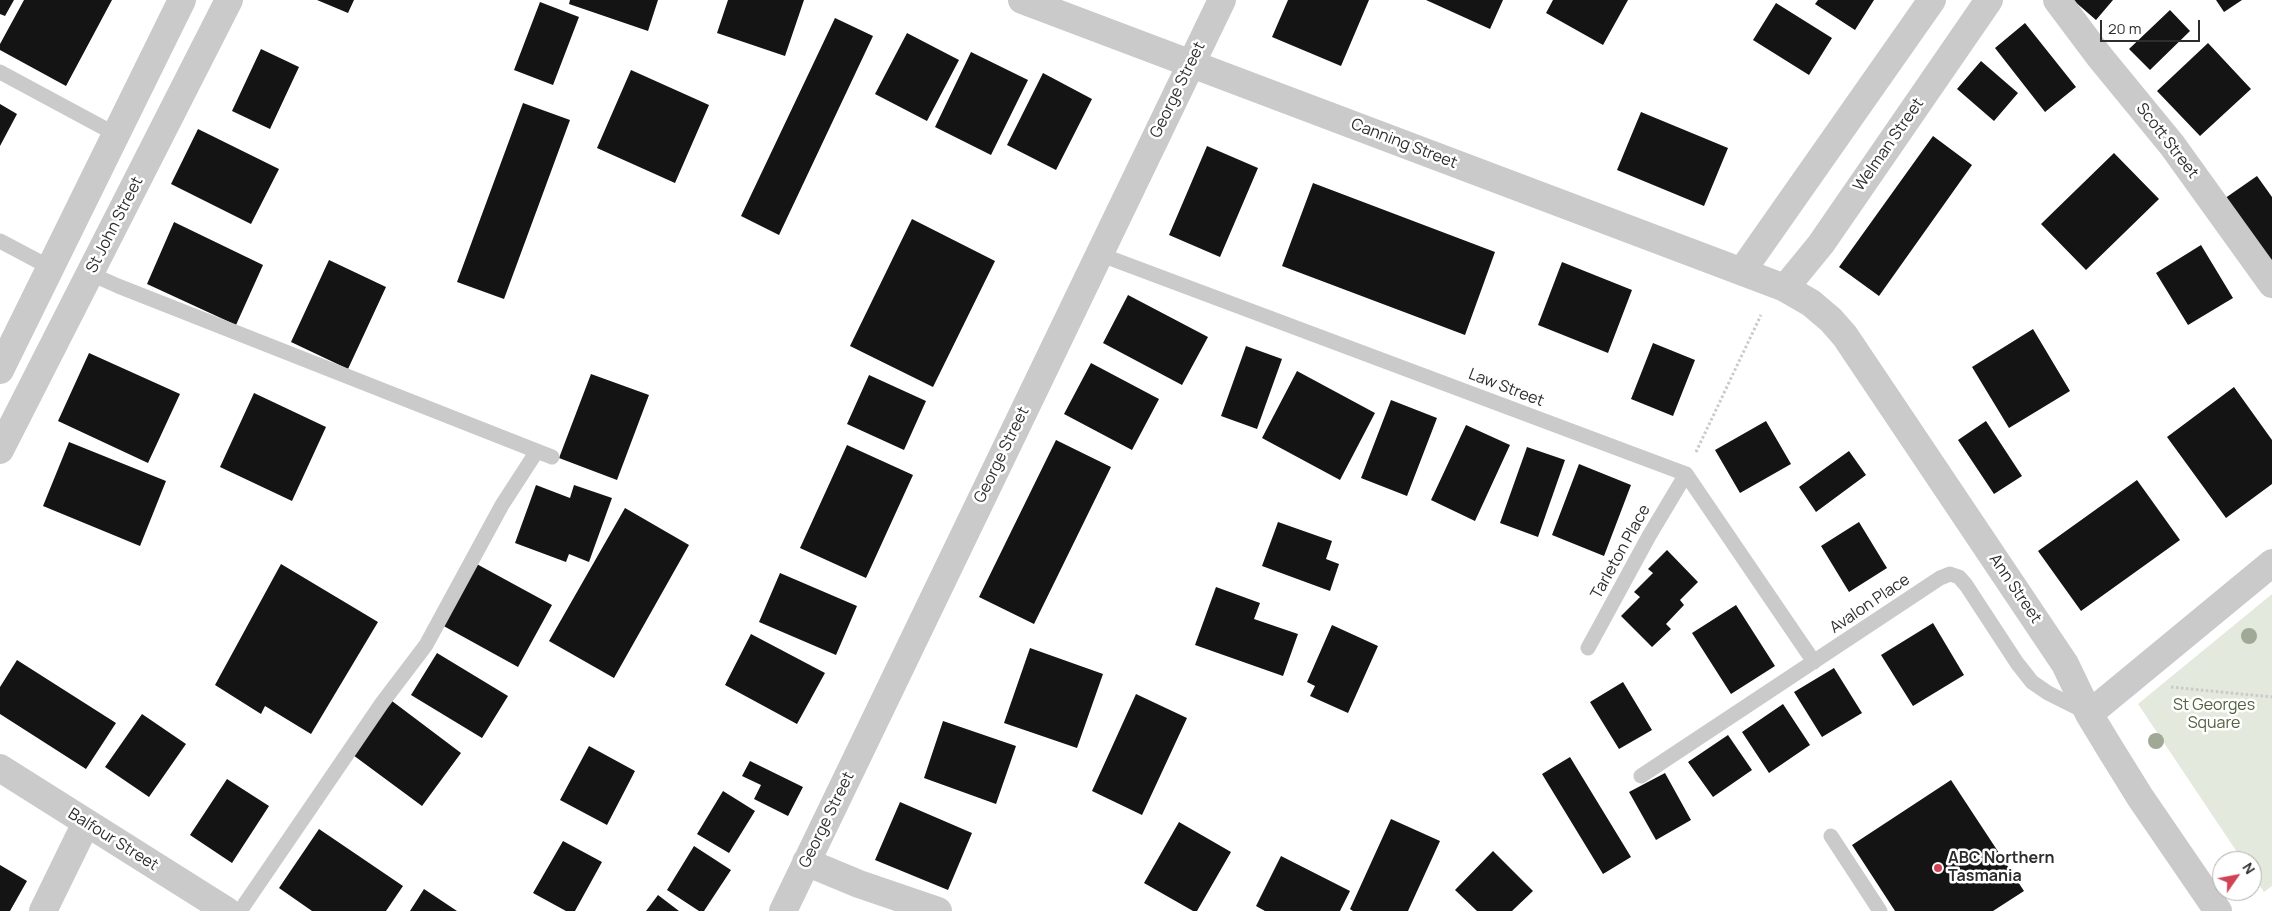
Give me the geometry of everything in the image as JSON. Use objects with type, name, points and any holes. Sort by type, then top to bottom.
[{"type":"street","points":[[0,370],[52,268],[182,0]]},
{"type":"street","name":"St John Street","points":[[0,450],[229,0]]},
{"type":"street","name":"Canning Street","points":[[1022,0],[1785,288]]},
{"type":"street","name":"George Street","points":[[784,911],[1222,0]]},
{"type":"street","points":[[1742,272],[1932,0]]},
{"type":"street","name":"Welman Street","points":[[1785,288],[1821,244],[1989,0]]},
{"type":"street","name":"Scott Street","points":[[2057,0],[2099,56],[2172,145],[2272,284]]},
{"type":"street","points":[[117,135],[152,154]]},
{"type":"street","points":[[52,268],[88,280]]},
{"type":"street","name":"Ann Street","points":[[1785,288],[1811,303],[1831,320],[1845,336],[2073,677],[2089,714],[2140,796],[2218,911]]},
{"type":"street","points":[[2089,714],[2272,563]]},
{"type":"street","name":"Balfour Street","points":[[0,768],[227,911]]},
{"type":"street","points":[[43,911],[86,823]]},
{"type":"street","points":[[806,862],[859,884],[938,911]]},
{"type":"lane","points":[[0,72],[117,135]]},
{"type":"lane","points":[[0,241],[52,268]]},
{"type":"lane","name":"Law Street","points":[[1099,254],[1686,474]]},
{"type":"lane","points":[[88,280],[552,457]]},
{"type":"lane","points":[[240,911],[382,703],[426,645],[502,505],[537,451]]},
{"type":"lane","points":[[1686,474],[1814,662]]},
{"type":"lane","name":"Tarleton Place","points":[[1588,648],[1649,536],[1686,474]]},
{"type":"lane","name":"Avalon Place","points":[[1641,776],[1946,575],[1955,574],[1966,585],[2025,674],[2048,693],[2089,714]]},
{"type":"lane","points":[[2048,693],[2073,677]]},
{"type":"lane","points":[[1831,836],[1880,911]]},
{"type":"path","points":[[1686,474],[1761,315]]},
{"type":"path","points":[[2166,688],[2172,687],[2272,697]]},
{"type":"green space","name":"St Georges Square","points":[[2272,594],[2272,886],[2264,892],[2262,889],[2262,851],[2236,851],[2138,704]]},
{"type":"building","points":[[0,0],[14,0],[5,16],[0,14]]},
{"type":"building","points":[[24,0],[112,0],[66,86],[0,50],[0,44]]},
{"type":"building","points":[[317,0],[354,0],[348,13]]},
{"type":"building","points":[[570,0],[658,0],[648,31],[569,4]]},
{"type":"building","points":[[728,0],[804,0],[785,56],[717,33]]},
{"type":"building","points":[[1288,0],[1369,0],[1341,66],[1272,37]]},
{"type":"building","points":[[1426,0],[1503,0],[1490,29]]},
{"type":"building","points":[[1553,0],[1628,0],[1603,45],[1546,13]]},
{"type":"building","points":[[1818,0],[1874,0],[1855,30],[1815,4]]},
{"type":"building","points":[[2073,0],[2113,0],[2096,20]]},
{"type":"building","points":[[2216,0],[2242,0],[2224,12]]},
{"type":"building","points":[[540,2],[579,17],[553,85],[514,70]]},
{"type":"building","points":[[1776,3],[1832,38],[1809,75],[1753,40]]},
{"type":"building","points":[[2170,10],[2190,31],[2150,70],[2129,49]]},
{"type":"building","points":[[835,18],[873,36],[779,235],[741,216]]},
{"type":"building","points":[[2025,23],[2076,87],[2045,112],[1995,48]]},
{"type":"building","points":[[907,33],[959,60],[927,121],[875,94]]},
{"type":"building","points":[[2208,43],[2251,89],[2200,136],[2157,91]]},
{"type":"building","points":[[261,49],[299,67],[270,129],[232,111]]},
{"type":"building","points":[[971,52],[1028,80],[991,155],[935,127]]},
{"type":"building","points":[[1981,61],[2018,93],[1994,121],[1957,89]]},
{"type":"building","points":[[631,70],[709,105],[675,183],[597,148]]},
{"type":"building","points":[[1043,73],[1092,99],[1056,170],[1007,145]]},
{"type":"building","points":[[523,103],[570,120],[504,299],[457,282]]},
{"type":"building","points":[[0,104],[17,114],[0,146]]},
{"type":"building","points":[[1641,112],[1728,148],[1704,206],[1617,170]]},
{"type":"building","points":[[198,129],[279,169],[251,224],[171,184]]},
{"type":"building","points":[[1933,136],[1972,165],[1879,296],[1839,267]]},
{"type":"building","points":[[1207,146],[1258,168],[1220,257],[1169,235]]},
{"type":"building","points":[[2114,153],[2159,199],[2086,270],[2041,224]]},
{"type":"building","points":[[2257,176],[2272,197],[2272,274],[2221,201]]},
{"type":"building","points":[[1313,183],[1495,252],[1465,335],[1282,266]]},
{"type":"building","points":[[912,219],[995,261],[933,387],[850,346]]},
{"type":"building","points":[[174,222],[263,265],[236,325],[147,284]]},
{"type":"building","points":[[2201,245],[2233,298],[2188,325],[2156,273]]},
{"type":"building","points":[[329,260],[386,287],[348,369],[291,342]]},
{"type":"building","points":[[1562,262],[1632,290],[1608,353],[1538,325]]},
{"type":"building","points":[[1128,295],[1208,337],[1182,385],[1103,343]]},
{"type":"building","points":[[2033,329],[2070,391],[2009,428],[1972,367]]},
{"type":"building","points":[[1653,343],[1695,360],[1673,416],[1631,399]]},
{"type":"building","points":[[1246,346],[1282,359],[1257,429],[1221,416]]},
{"type":"building","points":[[89,353],[180,394],[148,463],[58,421]]},
{"type":"building","points":[[1091,363],[1159,399],[1132,450],[1064,414]]},
{"type":"building","points":[[1297,371],[1375,413],[1340,480],[1262,438]]},
{"type":"building","points":[[591,374],[649,395],[617,480],[559,458]]},
{"type":"building","points":[[869,375],[926,401],[904,450],[847,424]]},
{"type":"building","points":[[2234,387],[2272,440],[2272,484],[2226,518],[2167,437]]},
{"type":"building","points":[[254,393],[326,427],[292,501],[220,467]]},
{"type":"building","points":[[1391,400],[1437,418],[1407,496],[1361,478]]},
{"type":"building","points":[[1766,421],[1791,464],[1740,493],[1715,450]]},
{"type":"building","points":[[1986,421],[2022,476],[1994,494],[1958,440]]},
{"type":"building","points":[[1466,425],[1510,445],[1475,521],[1431,500]]},
{"type":"building","points":[[1056,440],[1111,467],[1034,624],[979,597]]},
{"type":"building","points":[[69,442],[166,481],[140,546],[43,506]]},
{"type":"building","points":[[847,445],[913,475],[866,578],[800,548]]},
{"type":"building","points":[[1527,447],[1565,460],[1538,537],[1500,523]]},
{"type":"building","points":[[1849,451],[1866,475],[1816,512],[1799,487]]},
{"type":"building","points":[[1579,464],[1631,485],[1604,556],[1552,535]]},
{"type":"building","points":[[2137,480],[2180,540],[2081,611],[2038,551]]},
{"type":"building","points":[[536,485],[570,498],[574,485],[612,498],[589,562],[569,554],[566,562],[515,543]]},
{"type":"building","points":[[625,508],[689,545],[614,678],[549,641]]},
{"type":"building","points":[[1278,522],[1332,541],[1326,559],[1339,564],[1330,591],[1262,566]]},
{"type":"building","points":[[1859,522],[1887,568],[1849,592],[1821,546]]},
{"type":"building","points":[[1667,550],[1698,582],[1680,600],[1684,605],[1666,624],[1671,629],[1652,647],[1621,616],[1640,597],[1634,592],[1653,573],[1648,569]]},
{"type":"building","points":[[473,562],[552,605],[518,667],[440,624]]},
{"type":"building","points":[[281,564],[378,622],[311,734],[265,706],[261,714],[215,685]]},
{"type":"building","points":[[780,573],[857,606],[836,655],[759,622]]},
{"type":"building","points":[[1216,587],[1260,603],[1254,619],[1298,634],[1283,676],[1195,645]]},
{"type":"building","points":[[1736,605],[1775,666],[1731,694],[1692,633]]},
{"type":"building","points":[[1933,623],[1964,675],[1913,706],[1881,655]]},
{"type":"building","points":[[1332,625],[1378,646],[1348,713],[1310,696],[1315,686],[1307,682]]},
{"type":"building","points":[[751,634],[825,673],[797,724],[725,685]]},
{"type":"building","points":[[1030,648],[1103,674],[1077,748],[1004,723]]},
{"type":"building","points":[[437,653],[508,696],[482,738],[411,695]]},
{"type":"building","points":[[17,660],[116,723],[86,769],[0,714],[0,687]]},
{"type":"building","points":[[1834,668],[1862,713],[1822,737],[1794,692]]},
{"type":"building","points":[[1623,682],[1652,730],[1619,749],[1590,702]]},
{"type":"building","points":[[1136,694],[1187,718],[1142,815],[1092,791]]},
{"type":"building","points":[[392,701],[461,753],[422,806],[353,755]]},
{"type":"building","points":[[1783,704],[1810,745],[1769,773],[1742,732]]},
{"type":"building","points":[[142,714],[186,744],[149,797],[105,767]]},
{"type":"building","points":[[943,721],[1016,746],[996,804],[924,778]]},
{"type":"building","points":[[1728,735],[1752,770],[1713,797],[1688,762]]},
{"type":"building","points":[[589,746],[635,771],[607,825],[560,800]]},
{"type":"building","points":[[1570,757],[1631,857],[1603,874],[1542,774]]},
{"type":"building","points":[[750,761],[803,787],[788,816],[754,799],[761,785],[742,776]]},
{"type":"building","points":[[1665,773],[1691,820],[1656,840],[1629,792]]},
{"type":"building","points":[[227,779],[269,806],[232,863],[190,835]]},
{"type":"building","name":"ABC Northern Tasmania","points":[[1951,780],[2024,891],[1993,911],[1895,911],[1852,845]]},
{"type":"building","points":[[723,791],[755,811],[729,853],[697,834]]},
{"type":"building","points":[[900,802],[972,833],[948,890],[875,860]]},
{"type":"building","points":[[1391,819],[1440,841],[1408,911],[1353,911],[1350,909]]},
{"type":"building","points":[[1179,822],[1231,852],[1197,911],[1193,911],[1144,883]]},
{"type":"building","points":[[319,829],[403,886],[386,911],[312,911],[279,888]]},
{"type":"building","points":[[563,841],[602,862],[575,911],[566,911],[533,893]]},
{"type":"building","points":[[694,846],[731,870],[704,911],[699,911],[667,890]]},
{"type":"building","points":[[1493,851],[1533,891],[1512,911],[1477,911],[1455,890]]},
{"type":"building","points":[[1281,856],[1350,891],[1340,911],[1265,911],[1256,906]]},
{"type":"building","points":[[0,865],[27,881],[10,911],[0,911]]},
{"type":"building","points":[[424,889],[457,911],[410,911]]},
{"type":"building","points":[[658,895],[679,911],[646,911]]},
{"type":"place","name":"ABC Northern Tasmania","points":[[1938,868]]}]
